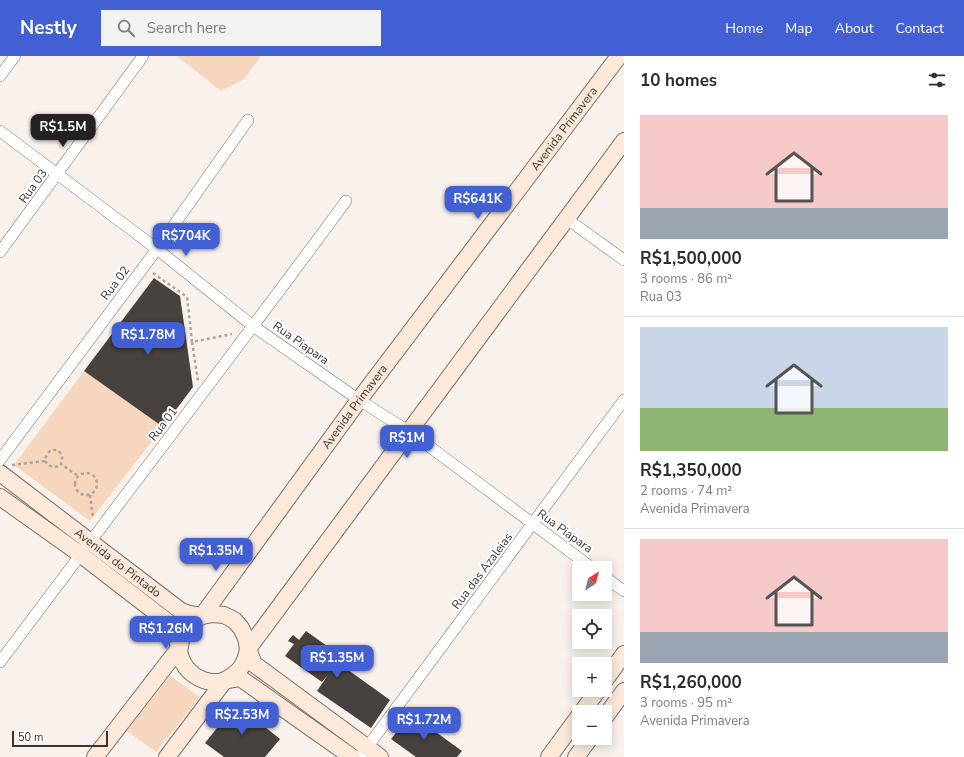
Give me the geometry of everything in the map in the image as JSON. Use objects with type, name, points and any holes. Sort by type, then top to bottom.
[{"type":"street","points":[[0,76],[15,56]]},
{"type":"street","name":"Rua 03","points":[[0,252],[143,56]]},
{"type":"street","name":"Avenida Primavera","points":[[95,757],[180,647],[186,628],[193,621],[202,616],[359,400],[619,56]]},
{"type":"street","name":"Rua 02","points":[[3,466],[248,120]]},
{"type":"street","name":"Rua Piapara","points":[[0,131],[157,249],[254,326],[359,400],[410,432],[583,561]]},
{"type":"street","points":[[167,757],[225,680],[234,675],[241,668],[246,659],[248,649],[624,142]]},
{"type":"street","name":"Rua 01","points":[[0,662],[80,554],[254,326],[346,201]]},
{"type":"street","points":[[567,220],[624,260]]},
{"type":"street","name":"Rua das Azaleias","points":[[369,754],[533,524],[624,400]]},
{"type":"street","name":"Avenida do Pintado","points":[[3,466],[90,542],[181,611],[202,616],[213,614],[234,620],[241,628],[246,638],[248,649],[254,664],[369,754]]},
{"type":"street","name":"Avenida do Pintado","points":[[0,497],[80,554],[172,625],[180,647],[181,658],[186,667],[194,675],[204,680],[214,682],[240,678],[352,757]]},
{"type":"street","points":[[612,582],[624,591]]},
{"type":"street","points":[[612,670],[624,654]]},
{"type":"street","points":[[612,707],[624,691]]},
{"type":"street","points":[[549,757],[572,726]]},
{"type":"street","points":[[576,757],[585,745]]},
{"type":"path","points":[[148,279],[153,272],[187,297],[198,387]]},
{"type":"path","points":[[192,342],[233,333]]},
{"type":"path","points":[[3,466],[45,461],[52,467],[56,467],[61,464],[63,459],[59,451],[55,449],[50,450],[47,453],[45,461]]},
{"type":"path","points":[[3,466],[14,459]]},
{"type":"path","points":[[61,464],[78,476]]},
{"type":"path","points":[[3,466],[16,470]]},
{"type":"path","points":[[87,472],[96,478],[97,488],[90,495],[82,495],[76,490],[74,482],[78,476],[87,472]]},
{"type":"path","points":[[90,495],[94,520]]},
{"type":"shaded area","points":[[177,56],[261,56],[244,79],[221,91]]},
{"type":"shaded area","points":[[84,371],[163,427],[90,521],[14,465]]},
{"type":"shaded area","points":[[170,676],[200,697],[156,752],[127,731]]},
{"type":"building","points":[[154,278],[180,296],[193,387],[163,427],[84,371]]},
{"type":"building","points":[[306,631],[341,656],[337,662],[390,700],[371,728],[317,691],[328,675],[322,682],[285,656],[294,644],[288,641],[293,635],[299,640]]},
{"type":"building","points":[[236,704],[280,739],[265,757],[224,757],[205,743]]},
{"type":"building","points":[[411,714],[462,751],[457,757],[416,757],[391,739]]}]
